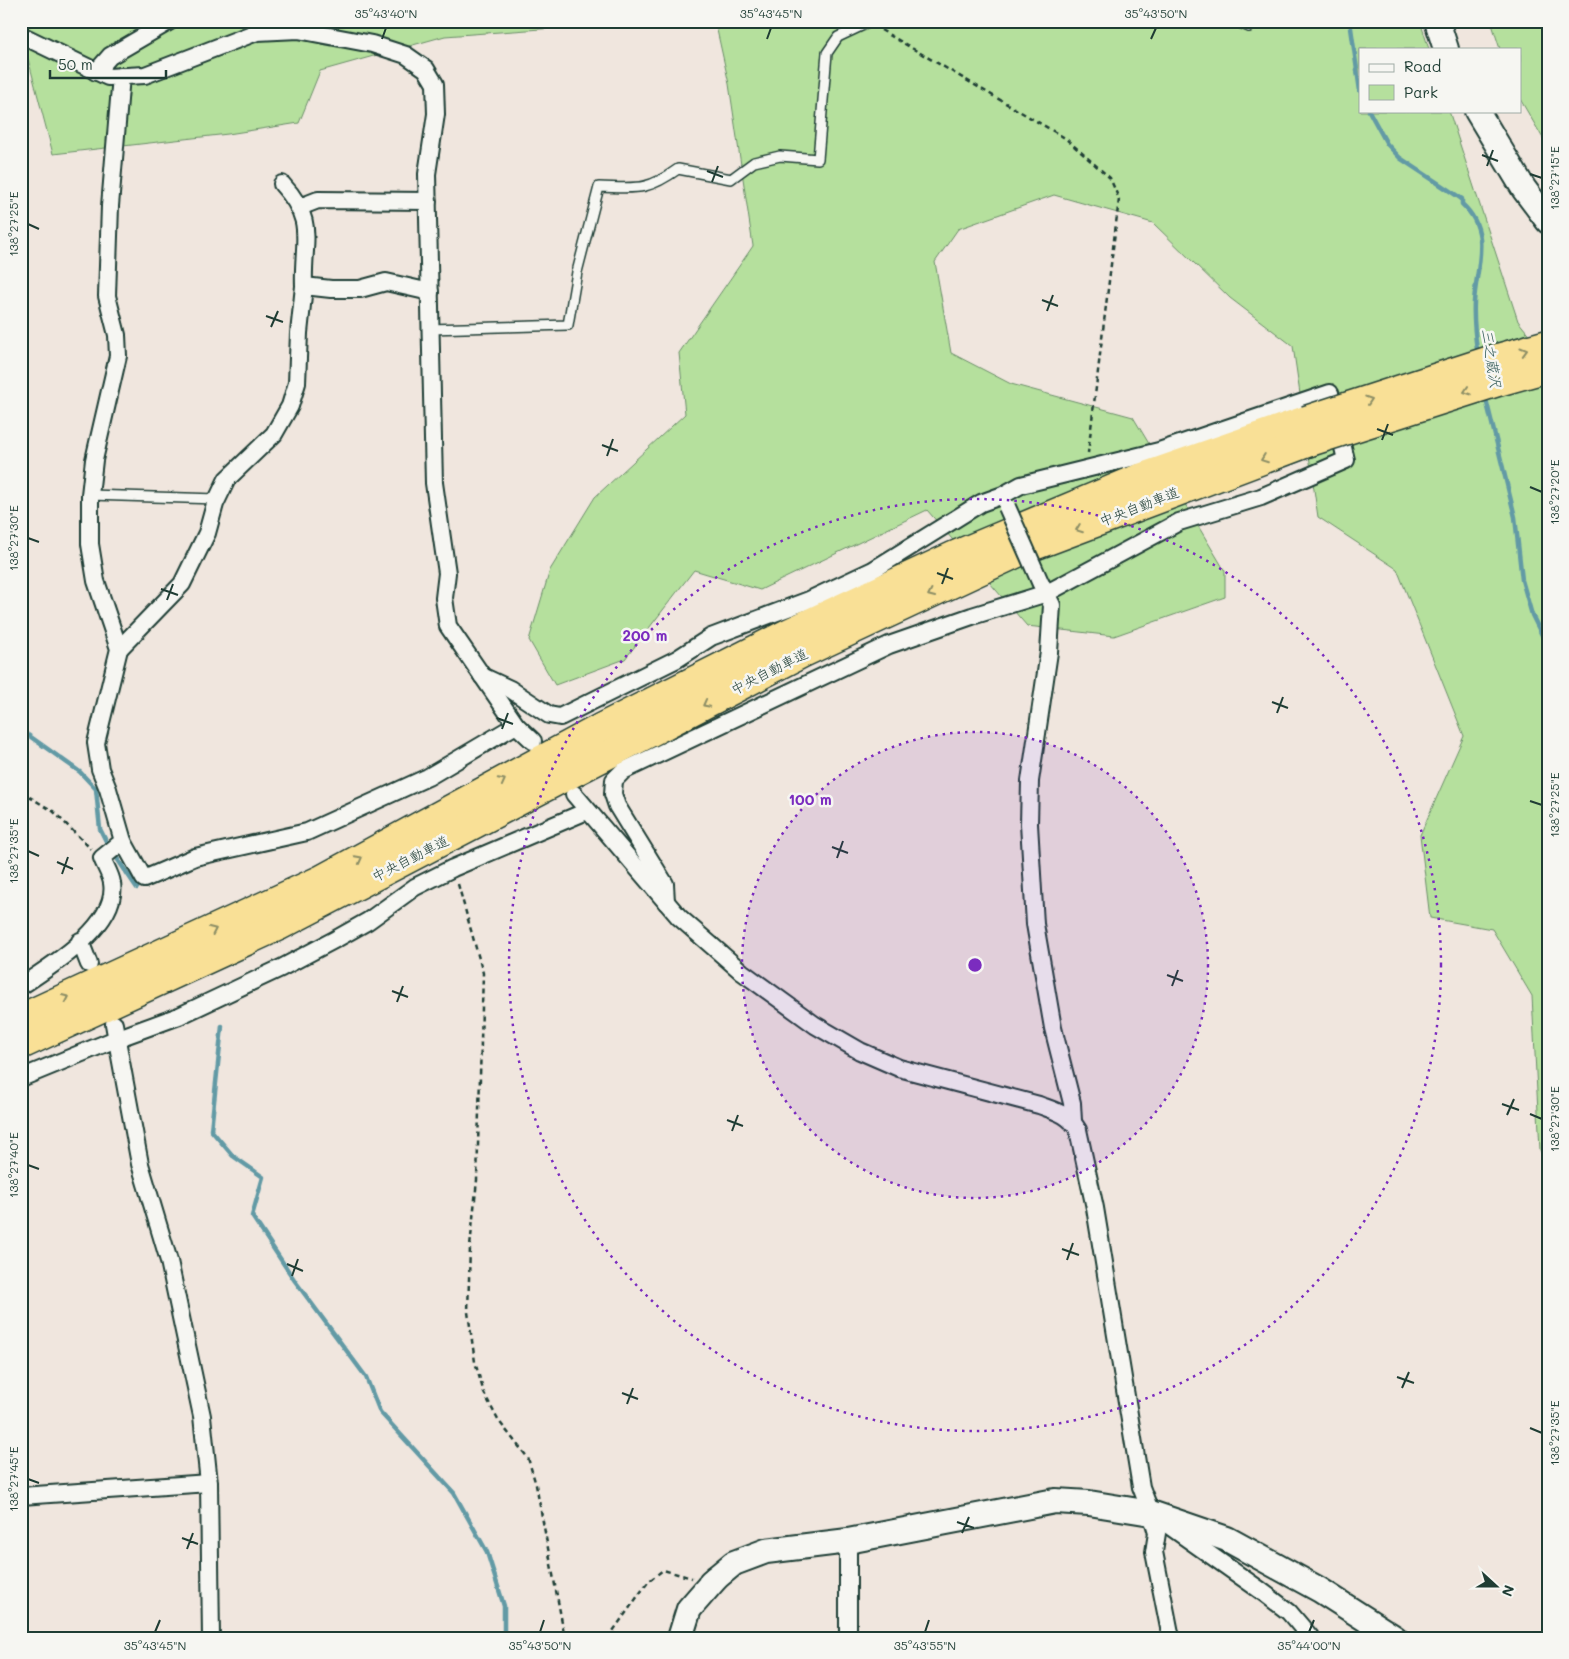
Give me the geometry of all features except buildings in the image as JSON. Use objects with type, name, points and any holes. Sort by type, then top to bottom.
[{"type":"highway","name":"中央自動車道","points":[[21,1045],[279,926],[810,650],[1026,549],[1308,431],[1487,361],[1548,344]]},
{"type":"highway","name":"中央自動車道","points":[[21,1018],[320,880],[609,724],[788,633],[953,556],[1137,479],[1308,431],[1548,368]]},
{"type":"street","points":[[96,72],[110,56],[170,21]]},
{"type":"street","points":[[1437,21],[1446,48]]},
{"type":"street","points":[[21,34],[108,77],[145,75],[217,46],[265,32],[298,30],[372,44],[406,55],[426,69],[436,84],[436,114],[427,174],[430,329],[434,483],[447,573],[444,598],[448,626],[516,725],[533,741]]},
{"type":"street","points":[[119,649],[96,581],[90,544],[90,494],[94,460],[118,356],[116,335],[107,296],[110,206],[121,76]]},
{"type":"street","points":[[1478,112],[1524,189],[1548,221]]},
{"type":"street","points":[[282,184],[300,207],[308,241],[299,333],[297,383],[290,406],[274,434],[227,479],[217,499],[207,534],[182,584],[119,649],[96,743],[100,769],[108,789],[123,841],[144,879],[195,857],[308,832],[428,778],[516,725]]},
{"type":"street","points":[[300,207],[318,200],[428,200]]},
{"type":"street","points":[[304,286],[331,289],[360,289],[386,282],[408,289],[430,292]]},
{"type":"street","points":[[482,676],[510,688],[549,716],[560,717],[677,659],[711,637],[809,600],[873,570],[980,503],[1005,501],[1021,485],[1159,450],[1330,393],[1346,460],[1261,497],[1179,522],[1044,588],[889,645],[623,771],[614,780],[613,794],[617,806],[665,884],[666,902]]},
{"type":"street","points":[[1005,501],[1052,604],[1049,652],[1030,781],[1029,824],[1035,924],[1053,1028],[1072,1103],[1073,1121],[1078,1130],[1094,1208],[1141,1487],[1157,1533],[1154,1552],[1171,1638]]},
{"type":"street","points":[[574,794],[587,812],[680,917],[742,972],[815,1025],[860,1051],[899,1068],[1039,1105],[1060,1112],[1073,1121]]},
{"type":"street","points":[[21,1078],[115,1031],[179,1016],[281,968],[368,921],[415,888],[453,868],[587,812]]},
{"type":"street","points":[[21,986],[62,958],[97,925],[110,907],[112,884],[102,858],[123,841]]},
{"type":"street","points":[[80,941],[90,964]]},
{"type":"street","points":[[115,1031],[140,1164],[169,1261],[202,1416],[209,1483],[211,1638]]},
{"type":"street","points":[[21,1496],[209,1483]]},
{"type":"street","points":[[680,1638],[689,1609],[714,1580],[734,1563],[766,1551],[848,1541],[1055,1501],[1089,1503],[1151,1513],[1227,1539],[1320,1590],[1395,1638]]},
{"type":"street","points":[[1151,1513],[1275,1601],[1289,1612],[1311,1638]]},
{"type":"street","points":[[848,1541],[848,1638]]},
{"type":"lane","points":[[1235,21],[1250,26],[1257,21]]},
{"type":"lane","points":[[430,329],[568,325],[577,272],[599,187],[643,188],[662,180],[678,169],[731,179],[754,162],[780,156],[818,159],[827,53],[838,37],[870,22]]},
{"type":"lane","points":[[90,494],[217,499]]},
{"type":"path","points":[[870,22],[1065,138],[1110,178],[1119,199],[1086,469]]},
{"type":"path","points":[[21,792],[54,811],[102,858]]},
{"type":"path","points":[[453,868],[483,973],[477,1180],[470,1247],[468,1312],[475,1362],[484,1393],[498,1420],[528,1458],[534,1476],[565,1638]]},
{"type":"path","points":[[608,1638],[648,1582],[663,1570],[714,1580]]},
{"type":"green space","points":[[21,21],[651,21],[445,36],[320,71],[299,123],[228,134],[53,154],[21,32]]},
{"type":"green space","points":[[715,21],[1420,21],[1429,48],[1359,48],[1359,112],[1449,112],[1518,321],[1539,347],[1548,369],[1548,1167],[1540,1150],[1532,996],[1492,929],[1430,918],[1420,835],[1464,736],[1397,569],[1318,517],[1293,346],[1230,298],[1153,223],[1054,195],[958,229],[935,262],[951,353],[1011,384],[1133,417],[1225,571],[1225,597],[1114,636],[1027,626],[927,510],[760,590],[694,570],[625,659],[555,685],[529,640],[550,570],[595,497],[685,414],[679,353],[753,246],[729,84]]},
{"type":"green space","points":[[1491,21],[1548,21],[1548,147],[1522,102],[1522,48],[1500,48]]},
{"type":"waterway","name":"三之蔵沢","points":[[1350,21],[1359,84]]},
{"type":"waterway","name":"三之蔵沢","points":[[1370,112],[1387,144],[1400,158],[1462,199],[1462,204],[1477,226],[1480,250],[1474,316],[1478,356]]},
{"type":"waterway","name":"三之蔵沢","points":[[1485,395],[1515,517],[1522,580],[1532,615],[1548,647]]},
{"type":"waterway","points":[[21,730],[80,772],[96,789],[100,829],[109,847]]},
{"type":"waterway","points":[[114,854],[137,888]]},
{"type":"waterway","points":[[222,1026],[211,1130],[233,1156],[263,1177],[252,1216],[295,1281],[366,1377],[380,1412],[454,1493],[487,1552],[504,1606],[504,1638]]}]
